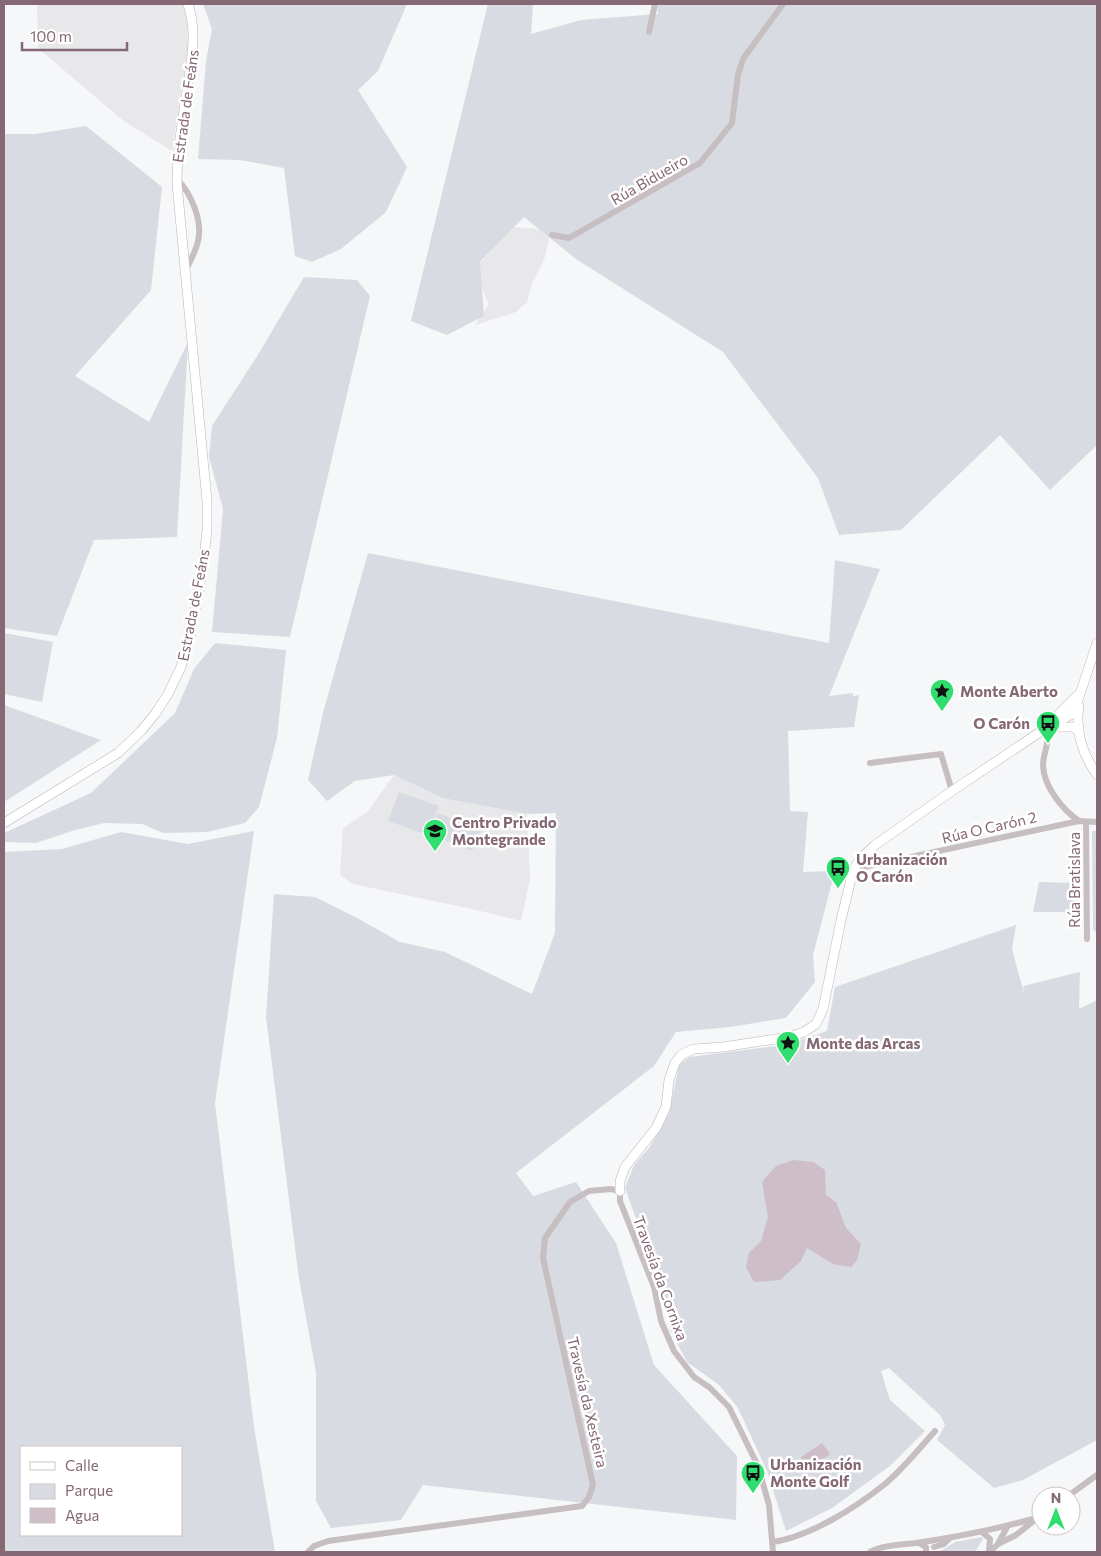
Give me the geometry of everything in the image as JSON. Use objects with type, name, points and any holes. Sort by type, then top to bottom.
[{"type":"street","name":"Estrada de Feáns","points":[[4,823],[118,753],[141,731],[156,714],[168,694],[181,667],[190,637],[204,567],[207,501],[177,179],[179,142],[194,42],[188,4]]},
{"type":"street","points":[[649,32],[655,4]]},
{"type":"street","name":"Rúa Bidueiro","points":[[552,235],[569,238],[700,163],[716,145],[732,122],[738,75],[744,59],[783,4]]},
{"type":"street","name":"Estrada de Feáns","points":[[177,179],[186,190],[196,213],[199,233],[193,256],[185,272]]},
{"type":"street","points":[[1097,643],[1076,713],[1079,732],[1089,764],[1097,775]]},
{"type":"street","points":[[1046,728],[1082,691]]},
{"type":"street","points":[[1061,712],[1070,711],[1076,713]]},
{"type":"street","points":[[620,1191],[620,1181],[625,1167],[656,1128],[666,1107],[669,1080],[674,1063],[682,1054],[694,1049],[723,1048],[789,1037],[804,1032],[816,1024],[823,1009],[853,871],[859,860],[875,845],[952,791],[1046,728],[1076,713]]},
{"type":"street","points":[[1046,728],[1073,727],[1079,732]]},
{"type":"street","points":[[1046,728],[1049,735],[1043,766],[1046,778],[1062,806],[1079,821]]},
{"type":"street","points":[[870,764],[941,754],[952,791]]},
{"type":"street","name":"Rúa O Carón 2","points":[[857,864],[864,867],[1079,821],[1097,822]]},
{"type":"street","name":"Rúa Bratislava","points":[[1086,822],[1087,939]]},
{"type":"street","name":"Travesía da Xesteira","points":[[308,1552],[314,1546],[328,1541],[582,1506],[589,1497],[594,1485],[543,1258],[544,1238],[570,1202],[589,1191],[611,1189],[620,1191]]},
{"type":"street","name":"Travesía da Cornixa","points":[[620,1191],[620,1201],[654,1287],[661,1321],[674,1351],[694,1377],[709,1387],[729,1407],[758,1466],[770,1505],[773,1552]]},
{"type":"street","points":[[773,1542],[808,1531],[836,1517],[886,1483],[935,1432]]},
{"type":"street","points":[[1081,1487],[1097,1475]]},
{"type":"street","points":[[870,1552],[896,1545],[919,1543],[944,1544],[952,1537],[1007,1527],[1031,1518]]},
{"type":"street","points":[[989,1552],[998,1544],[1016,1535],[1031,1522]]},
{"type":"street","points":[[998,1544],[1007,1527]]},
{"type":"street","points":[[982,1532],[990,1539],[989,1552]]},
{"type":"street","points":[[919,1543],[926,1547],[927,1552]]},
{"type":"street","points":[[927,1552],[935,1543]]},
{"type":"shaded area","points":[[37,4],[183,4],[188,23],[189,42],[172,151],[125,122],[38,48]]},
{"type":"shaded area","points":[[513,227],[551,230],[545,257],[531,286],[527,302],[516,312],[475,325],[489,304],[474,270]]},
{"type":"shaded area","name":"Centro Privado Montegrande","points":[[394,775],[442,798],[527,814],[530,879],[521,921],[353,884],[340,875],[343,828],[367,812]]},
{"type":"green space","points":[[203,4],[407,4],[378,71],[358,90],[407,167],[386,212],[341,249],[312,262],[295,256],[284,168],[240,160],[198,159],[206,61],[212,29]]},
{"type":"green space","points":[[488,4],[533,4],[531,34],[581,20],[658,14],[657,4],[1097,4],[1097,445],[1050,490],[1000,435],[901,530],[839,535],[818,478],[723,352],[576,259],[524,217],[480,262],[484,316],[447,335],[411,321]]},
{"type":"green space","points":[[86,126],[162,187],[151,290],[75,376],[149,422],[188,342],[177,537],[94,540],[57,636],[4,628],[4,134],[35,134]]},
{"type":"green space","points":[[304,277],[357,280],[370,296],[290,637],[212,632],[223,509],[209,457],[212,426],[259,353]]},
{"type":"green space","points":[[368,553],[829,643],[835,560],[880,569],[829,696],[853,693],[853,696],[859,695],[854,727],[788,731],[790,811],[808,812],[803,872],[835,871],[813,955],[815,982],[786,1018],[730,1027],[676,1032],[654,1066],[516,1173],[533,1196],[576,1182],[616,1243],[654,1365],[737,1456],[736,1520],[423,1485],[401,1520],[331,1528],[316,1501],[316,1372],[299,1279],[266,1017],[274,894],[315,897],[400,942],[445,952],[532,994],[555,933],[556,813],[527,814],[442,798],[394,775],[355,781],[327,801],[308,780],[324,709]]},
{"type":"green space","points":[[4,633],[53,642],[42,702],[4,694]]},
{"type":"green space","points":[[215,643],[286,650],[277,738],[259,807],[245,823],[207,832],[163,833],[142,824],[104,823],[36,843],[4,842],[4,833],[91,793],[175,713],[194,669]]},
{"type":"green space","points":[[4,705],[101,740],[4,802]]},
{"type":"green space","points":[[399,792],[439,806],[428,835],[388,821]]},
{"type":"green space","points":[[438,813],[481,830],[472,851],[430,834]]},
{"type":"green space","points":[[254,831],[215,1103],[254,1427],[275,1552],[4,1552],[4,852],[62,849],[121,832],[188,844]]},
{"type":"green space","points":[[1092,831],[1097,831],[1097,934],[1093,929]]},
{"type":"green space","points":[[1039,882],[1079,883],[1078,912],[1033,912]]},
{"type":"green space","points":[[1016,925],[1012,949],[1025,997],[1023,986],[1080,972],[1079,1009],[1097,1000],[1097,1440],[1023,1480],[994,1488],[937,1440],[945,1425],[940,1415],[889,1368],[881,1371],[890,1400],[925,1431],[890,1466],[832,1508],[786,1531],[767,1471],[738,1408],[719,1385],[687,1362],[670,1330],[663,1294],[625,1188],[634,1165],[649,1148],[669,1113],[679,1065],[689,1057],[784,1045],[827,1031],[835,987]]},
{"type":"green space","points":[[982,1537],[983,1539],[975,1552],[939,1552],[955,1542]]},
{"type":"water","points":[[793,1160],[813,1162],[825,1170],[826,1195],[836,1202],[846,1228],[861,1244],[857,1260],[851,1267],[833,1264],[807,1248],[801,1261],[780,1280],[754,1282],[746,1267],[749,1253],[761,1241],[768,1217],[762,1182],[776,1166]]},
{"type":"water","points":[[822,1443],[830,1454],[809,1468],[801,1457]]},
{"type":"place","name":"Monte Aberto","points":[[942,712]]},
{"type":"place","name":"O Carón","points":[[1048,744]]},
{"type":"place","name":"Centro Privado Montegrande","points":[[435,852]]},
{"type":"place","name":"Urbanización O Carón","points":[[838,889]]},
{"type":"place","name":"Monte das Arcas","points":[[788,1064]]},
{"type":"place","name":"Urbanización Monte Golf","points":[[753,1494]]}]
